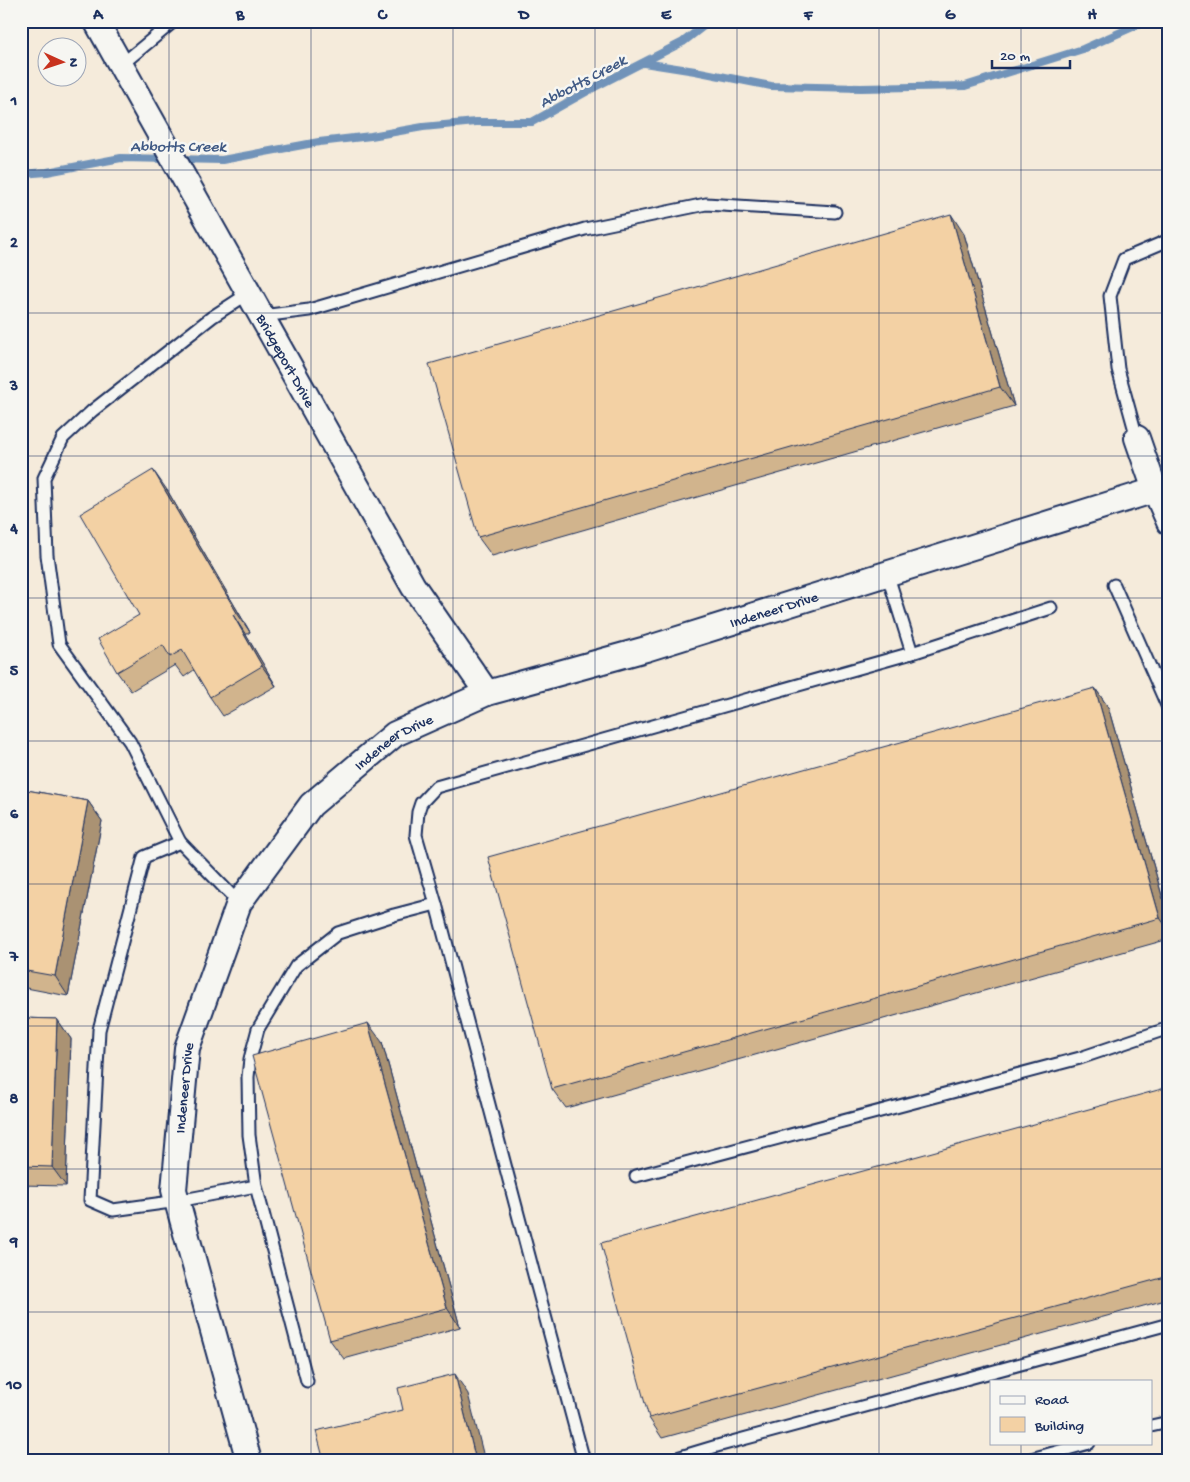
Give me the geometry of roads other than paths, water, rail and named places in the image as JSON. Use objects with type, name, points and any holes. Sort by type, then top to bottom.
[{"type":"street","name":"Bridgeport Drive","points":[[96,21],[413,586],[487,693]]},
{"type":"street","points":[[1136,438],[1154,490],[1169,522]]},
{"type":"street","name":"Indeneer Drive","points":[[249,1461],[174,1190],[187,1048],[239,903],[311,805],[395,734],[487,693],[646,649],[1154,490]]},
{"type":"lane","points":[[121,65],[174,21]]},
{"type":"lane","points":[[262,316],[309,310],[585,229],[706,204],[836,212]]},
{"type":"lane","points":[[1136,438],[1118,369],[1110,296],[1124,259],[1169,240]]},
{"type":"lane","points":[[239,903],[180,842],[130,742],[59,644],[47,555],[44,478],[62,438],[92,411],[212,317],[248,293]]},
{"type":"lane","points":[[887,573],[912,653]]},
{"type":"lane","points":[[1114,584],[1169,710]]},
{"type":"lane","points":[[584,1461],[416,835],[418,812],[421,803],[436,787],[912,653],[1051,608]]},
{"type":"lane","points":[[180,842],[144,857],[99,1030],[90,1200],[113,1210],[178,1201],[256,1186]]},
{"type":"lane","points":[[308,1381],[256,1186],[249,1135],[248,1077],[250,1059],[258,1029],[296,966],[338,934],[394,915],[436,904]]},
{"type":"lane","points":[[636,1176],[1080,1058],[1169,1028]]},
{"type":"lane","points":[[666,1461],[1169,1324]]},
{"type":"lane","points":[[1152,1426],[1169,1422]]},
{"type":"lane","points":[[1024,1461],[1085,1444]]},
{"type":"waterway","name":"Abbotts Creek","points":[[21,174],[47,172],[121,158],[222,160],[319,142],[423,127],[476,122],[532,122],[683,42],[710,21]]},
{"type":"waterway","name":"Abbotts Creek","points":[[644,63],[771,86],[861,88],[965,86],[1083,49],[1146,21]]}]
